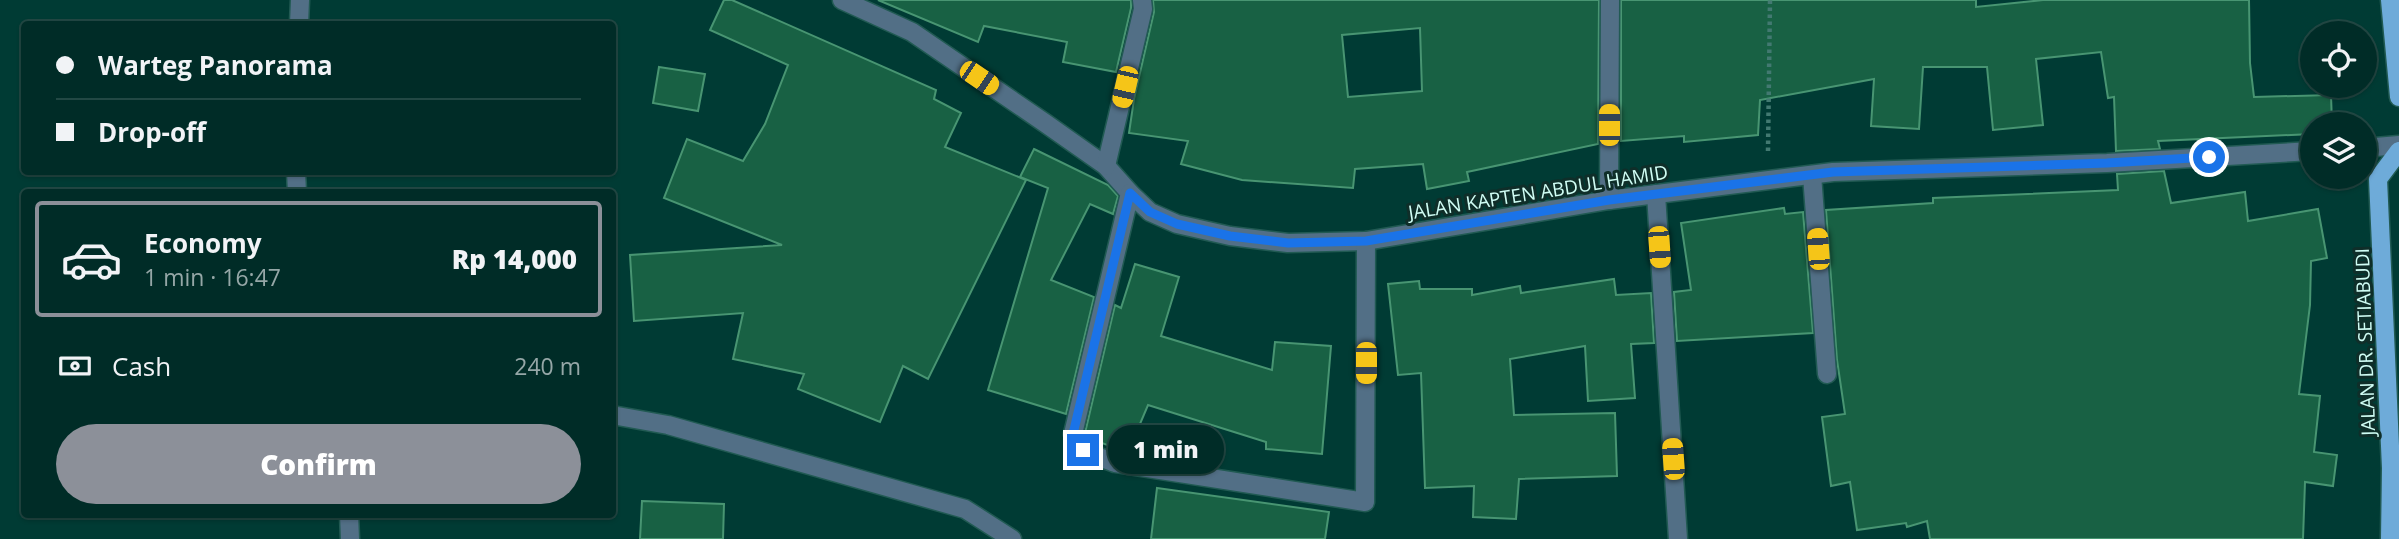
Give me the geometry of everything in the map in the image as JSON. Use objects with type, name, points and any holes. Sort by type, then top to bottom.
[{"type":"main road","points":[[2390,0],[2399,97]]},
{"type":"main road","name":"JALAN DR. SETIABUDI","points":[[2390,539],[2391,454],[2378,179],[2399,151]]},
{"type":"street","points":[[299,21],[300,0]]},
{"type":"street","name":"JALAN KAPTEN ABDUL HAMID","points":[[842,0],[912,32],[1106,166],[1150,212],[1177,224],[1230,236],[1288,243],[1366,241],[1609,200],[1833,172],[2107,163],[2300,152]]},
{"type":"street","points":[[1106,166],[1143,9],[1142,0]]},
{"type":"street","points":[[1609,200],[1610,0]]},
{"type":"street","points":[[2377,147],[2399,145]]},
{"type":"street","points":[[1812,175],[1827,374]]},
{"type":"street","points":[[1130,193],[1073,434],[1075,442],[1083,450],[1115,463],[1365,502],[1366,241]]},
{"type":"street","points":[[1656,194],[1678,539]]},
{"type":"street","points":[[616,416],[668,425],[965,509],[1012,539]]},
{"type":"street","points":[[349,518],[350,539]]},
{"type":"path","points":[[1768,180],[1770,0]]},
{"type":"building","points":[[724,0],[732,0],[936,90],[934,99],[961,113],[945,147],[1026,180],[928,379],[903,366],[880,422],[798,389],[804,374],[733,359],[743,313],[634,321],[630,255],[782,245],[664,198],[687,139],[743,161],[765,124],[788,65],[710,30]]},
{"type":"building","points":[[878,0],[1131,0],[1131,8],[1116,72],[1063,62],[1067,42],[984,26],[978,42]]},
{"type":"building","points":[[1153,0],[1599,0],[1598,144],[1467,172],[1469,181],[1427,189],[1423,164],[1355,169],[1353,188],[1242,180],[1181,164],[1188,141],[1129,133],[1154,12]],"holes":[[[1420,28],[1422,91],[1348,97],[1342,35]]]},
{"type":"building","points":[[1621,0],[1976,0],[1976,7],[2043,0],[2249,0],[2250,63],[2254,97],[2331,98],[2332,112],[2300,112],[2300,135],[2158,141],[2160,149],[2116,151],[2114,97],[2108,98],[2101,52],[2036,59],[2043,125],[1993,130],[1987,67],[1923,67],[1919,129],[1871,126],[1874,79],[1760,100],[1758,135],[1684,142],[1684,136],[1621,141]]},
{"type":"building","points":[[659,67],[705,74],[698,111],[653,103]]},
{"type":"building","points":[[1034,149],[1108,185],[1118,196],[1113,214],[1090,204],[1051,280],[1094,297],[1066,414],[988,390],[1048,188],[1020,177]]},
{"type":"building","points":[[2164,171],[2171,203],[2245,192],[2248,221],[2318,209],[2327,258],[2311,261],[2310,305],[2299,394],[2320,396],[2314,452],[2337,455],[2333,486],[2305,482],[2303,539],[1930,539],[1927,521],[1907,527],[1906,523],[1857,530],[1850,482],[1831,486],[1822,417],[1845,414],[1837,360],[1826,210],[1933,203],[1933,198],[2118,190],[2117,174]]},
{"type":"building","points":[[1784,208],[1785,214],[1803,212],[1813,333],[1677,341],[1674,292],[1691,290],[1681,223]]},
{"type":"building","points":[[1135,264],[1179,277],[1161,336],[1272,370],[1275,342],[1331,346],[1322,454],[1266,449],[1266,442],[1148,405],[1134,438],[1132,454],[1088,438],[1085,433],[1115,305],[1121,308]]},
{"type":"building","points":[[1614,279],[1616,295],[1651,293],[1654,343],[1631,344],[1635,398],[1588,401],[1585,346],[1510,359],[1514,415],[1615,413],[1617,476],[1519,479],[1516,519],[1473,517],[1474,486],[1425,488],[1421,373],[1398,375],[1388,284],[1419,281],[1420,289],[1472,289],[1472,295],[1520,286],[1521,293]]},
{"type":"building","points":[[1157,488],[1329,512],[1325,539],[1151,539]]},
{"type":"building","points":[[642,501],[724,504],[723,539],[640,539]]},
{"type":"route","points":[[1083,450],[1075,442],[1073,434],[1130,193],[1150,212],[1177,224],[1230,236],[1288,243],[1366,241],[1609,200],[1833,172],[2209,157]]}]
